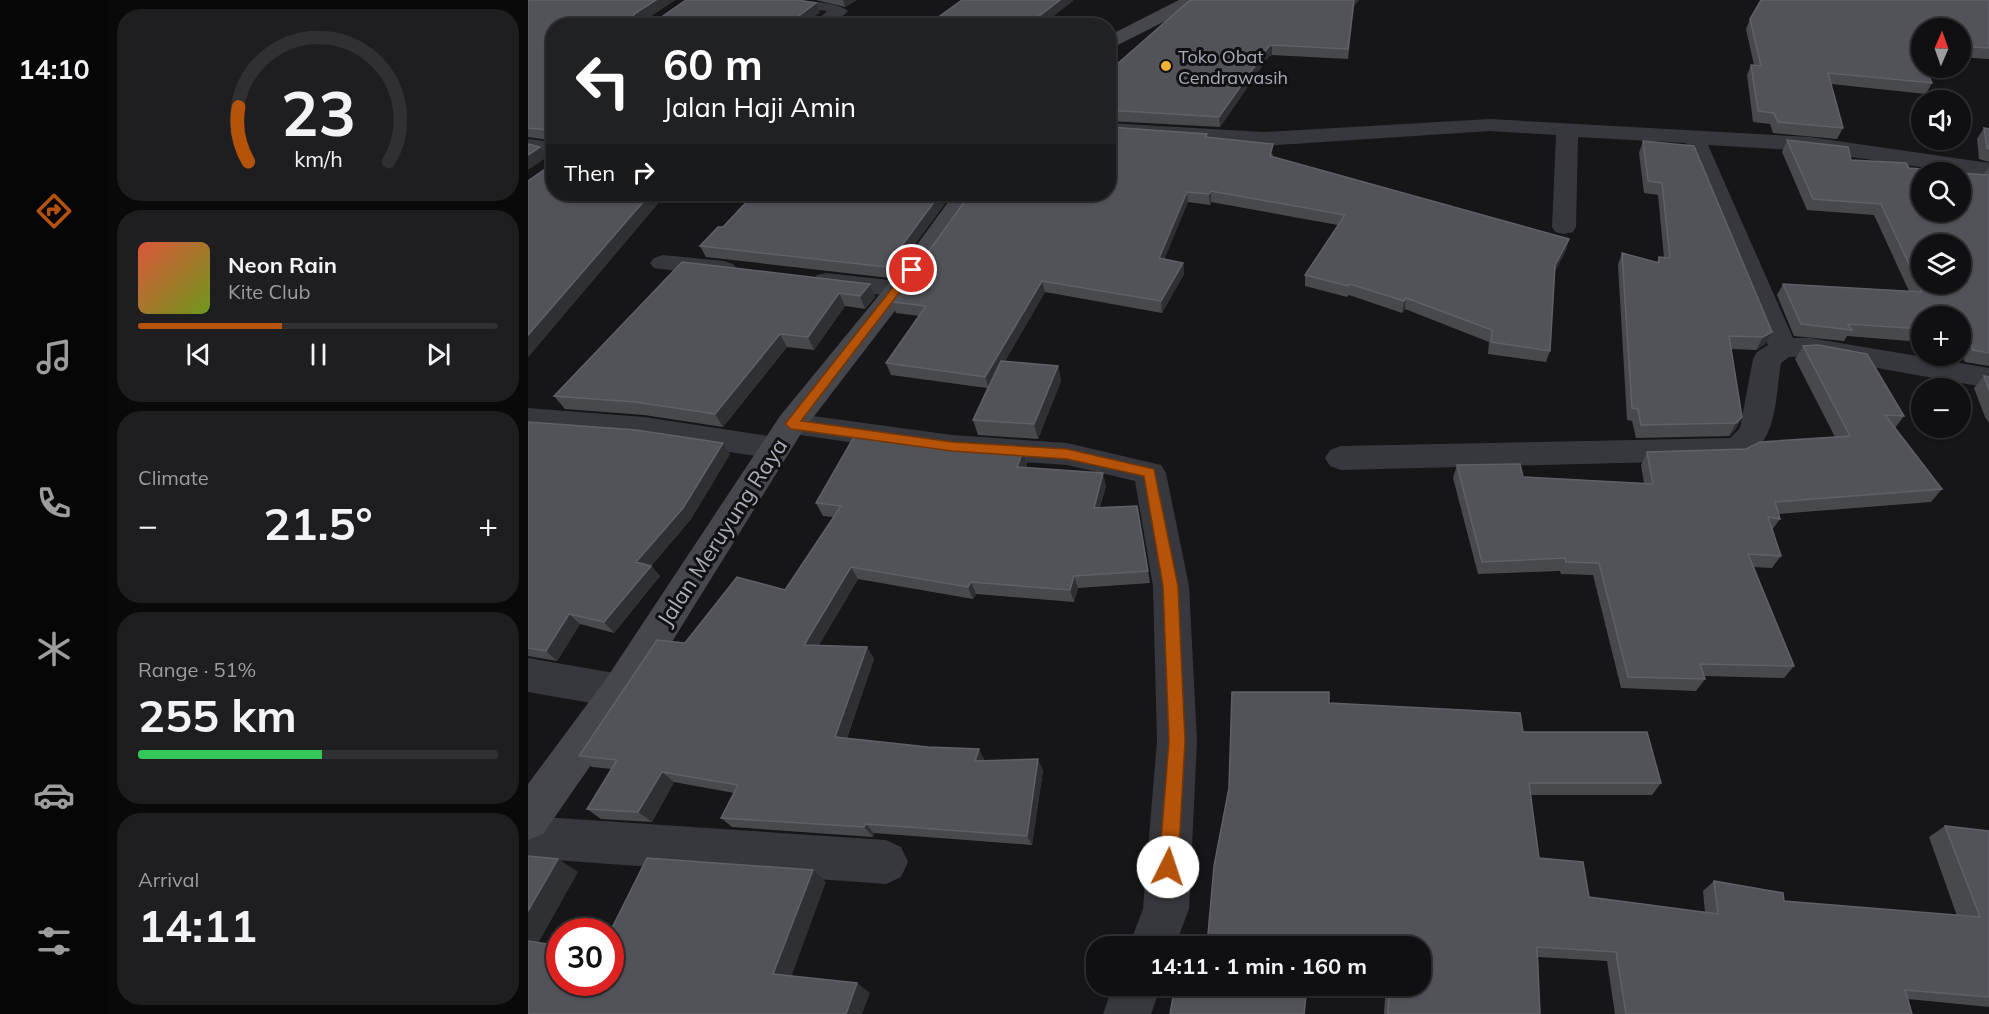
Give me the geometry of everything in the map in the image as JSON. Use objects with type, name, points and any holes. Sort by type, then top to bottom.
[{"type":"main road","points":[[1116,40],[1193,0]]},
{"type":"main road","name":"Jalan Meruyung Raya","points":[[528,819],[620,691],[783,436],[898,289],[961,201]]},
{"type":"street","points":[[780,0],[829,5],[839,11],[830,18]]},
{"type":"street","points":[[1116,130],[1264,139],[1490,126],[1695,140],[1810,144],[1989,170]]},
{"type":"street","points":[[1564,227],[1567,131]]},
{"type":"street","points":[[1695,140],[1784,348]]},
{"type":"street","points":[[528,146],[546,148]]},
{"type":"street","points":[[663,262],[746,272]]},
{"type":"street","points":[[804,278],[898,289]]},
{"type":"street","points":[[1341,458],[1738,449],[1755,432],[1767,359],[1784,348],[1810,347],[1989,378]]},
{"type":"street","points":[[528,420],[1067,454],[1150,473],[1171,586],[1177,741],[1166,909],[1156,936]]},
{"type":"street","points":[[528,675],[620,691]]},
{"type":"street","points":[[528,837],[886,862]]},
{"type":"street","points":[[1126,1014],[1133,996]]},
{"type":"building","points":[[528,0],[656,0],[634,14],[633,18],[546,18],[546,130],[528,128]]},
{"type":"building","points":[[686,0],[797,0],[816,3],[796,18],[660,18]]},
{"type":"building","points":[[962,0],[1060,0],[1036,18],[937,18]]},
{"type":"building","points":[[1192,0],[1354,0],[1348,49],[1269,46],[1219,117],[1116,111],[1116,65]]},
{"type":"building","points":[[1761,0],[1989,0],[1989,48],[1971,47],[1971,18],[1911,18],[1911,78],[1930,78],[1932,83],[1828,73],[1843,128],[1778,122],[1774,113],[1758,111],[1751,65],[1761,66],[1750,19]]},
{"type":"building","points":[[1116,128],[1207,134],[1205,137],[1273,144],[1270,156],[1569,239],[1555,265],[1550,351],[1491,342],[1492,330],[1406,298],[1404,301],[1350,284],[1348,286],[1305,275],[1345,215],[1211,191],[1209,194],[1187,192],[1159,258],[1183,263],[1161,301],[1042,281],[985,377],[886,363],[926,306],[892,302],[965,201],[1116,201]]},
{"type":"building","points":[[1984,128],[1989,129],[1989,149],[1987,148]]},
{"type":"building","points":[[1787,140],[1848,147],[1851,160],[1906,163],[1911,168],[1911,222],[1971,222],[1971,174],[1989,175],[1989,353],[1973,350],[1971,306],[1911,306],[1911,328],[1848,324],[1852,330],[1801,324],[1783,284],[1911,291],[1911,294],[1971,294],[1971,234],[1911,234],[1911,268],[1881,204],[1813,199]]},
{"type":"building","points":[[1643,141],[1694,146],[1772,332],[1763,337],[1729,336],[1742,417],[1736,423],[1641,425],[1638,409],[1632,408],[1622,253],[1659,263],[1659,257],[1670,258],[1662,183],[1648,181]]},
{"type":"building","points":[[528,144],[540,147],[528,155]]},
{"type":"building","points":[[546,168],[546,201],[644,201],[528,335],[528,181]]},
{"type":"building","points":[[747,201],[935,201],[886,267],[700,246],[718,227],[723,227]]},
{"type":"building","points":[[682,262],[870,284],[860,296],[839,293],[808,337],[780,334],[715,414],[635,402],[554,396]]},
{"type":"building","points":[[1818,345],[1867,354],[1904,416],[1885,415],[1942,489],[1775,502],[1780,519],[1768,517],[1781,556],[1748,554],[1794,666],[1700,664],[1705,679],[1628,677],[1599,563],[1566,562],[1565,558],[1482,562],[1457,465],[1520,464],[1523,477],[1653,484],[1647,452],[1746,449],[1760,442],[1850,436],[1803,346]]},
{"type":"building","points":[[1001,361],[1058,366],[1034,424],[973,420]]},
{"type":"building","points":[[1984,376],[1989,377],[1989,390]]},
{"type":"building","points":[[528,422],[636,430],[723,443],[683,508],[636,562],[651,566],[604,622],[569,614],[546,651],[528,648]]},
{"type":"building","points":[[855,435],[947,446],[1023,451],[1017,467],[1103,473],[1094,508],[1137,506],[1148,571],[1074,576],[1070,590],[971,582],[968,587],[851,567],[804,645],[867,647],[835,737],[928,747],[979,749],[975,761],[1038,759],[1027,836],[866,824],[864,827],[721,818],[738,785],[662,772],[638,812],[587,809],[617,760],[579,756],[657,640],[685,643],[737,577],[785,590],[841,506],[816,503]]},
{"type":"building","points":[[1232,692],[1329,692],[1329,703],[1520,713],[1523,732],[1647,732],[1661,783],[1529,783],[1539,858],[1583,862],[1589,897],[1718,914],[1714,881],[1783,893],[1784,901],[1980,917],[1945,826],[1989,831],[1989,997],[1905,990],[1912,1014],[1626,1014],[1616,952],[1537,947],[1540,1014],[1388,1014],[1389,996],[1431,996],[1431,936],[1208,936],[1214,866],[1229,788]]},
{"type":"building","points":[[528,856],[558,859],[528,911]]},
{"type":"building","points":[[647,858],[813,870],[773,974],[857,983],[846,1014],[528,1014],[528,941],[546,944],[546,996],[624,996],[624,918],[617,918]]},
{"type":"building","points":[[1173,996],[1306,996],[1304,1014],[1170,1014]]},
{"type":"place","name":"Toko Obat Cendrawasih","points":[[1166,66]]},
{"type":"route","points":[[912,270],[791,424],[880,438],[952,446],[1067,454],[1150,473],[1171,586],[1177,741],[1168,867]]}]
